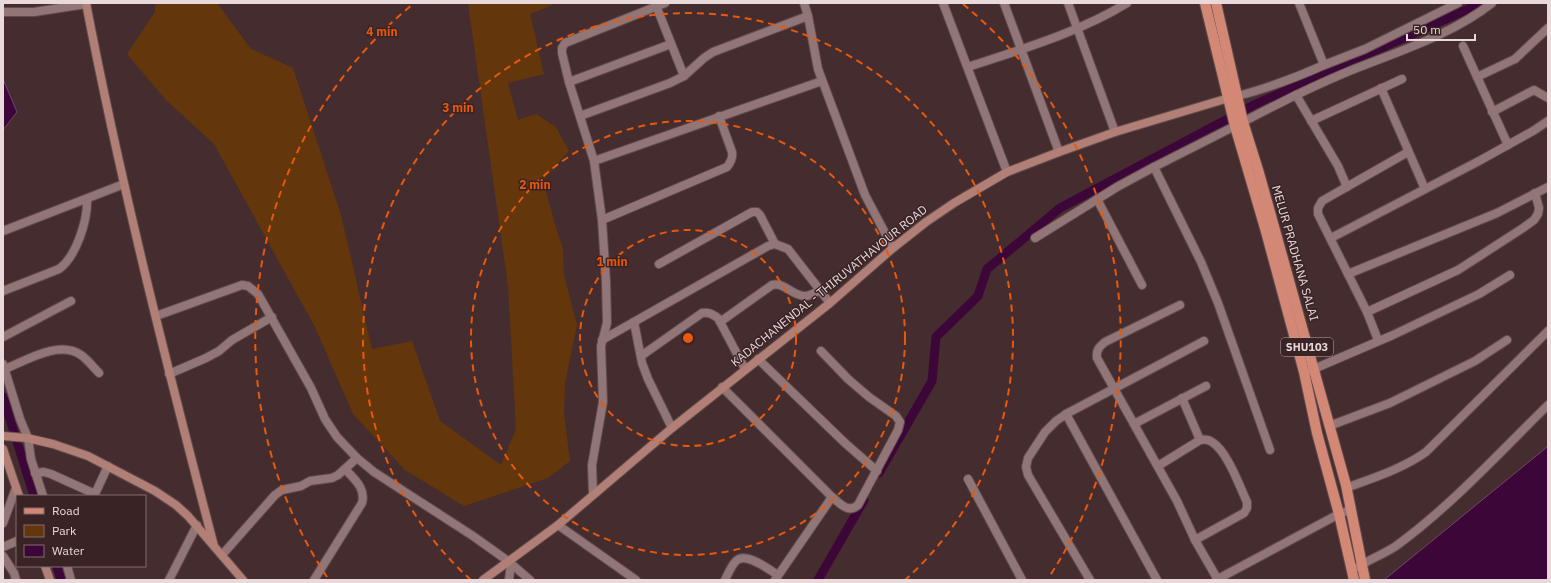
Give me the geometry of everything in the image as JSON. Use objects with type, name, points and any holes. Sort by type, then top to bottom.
[{"type":"main road","points":[[86,4],[124,184],[169,374],[214,546]]},
{"type":"main road","points":[[1206,8],[1219,4]]},
{"type":"main road","name":"MELUR PRADHANA SALAI","points":[[1219,4],[1236,112]]},
{"type":"main road","name":"MELUR PRADHANA SALAI","points":[[1206,8],[1236,112],[1259,173],[1309,371],[1330,426],[1346,488],[1350,510],[1356,572]]},
{"type":"main road","name":"KADACHANENDAL - THIRUVATHAVOUR ROAD","points":[[482,580],[510,563],[558,525],[722,387],[830,303],[893,248],[954,203],[1006,172],[1115,132],[1236,112]]},
{"type":"main road","name":"MELUR PRADHANA SALAI","points":[[1309,371],[1317,433],[1356,572],[1365,580]]},
{"type":"main road","points":[[6,436],[27,438],[52,444],[81,454],[108,466],[155,491],[176,505],[196,525],[243,580]]},
{"type":"main road","points":[[3,449],[18,492]]},
{"type":"main road","points":[[45,567],[50,580]]},
{"type":"street","points":[[593,494],[592,465],[603,402],[602,340],[607,323],[602,220],[594,161],[569,82],[562,53],[565,43],[655,4],[665,3]]},
{"type":"street","points":[[804,3],[822,81],[865,195],[893,248]]},
{"type":"street","points":[[944,3],[1006,172]]},
{"type":"street","points":[[1004,3],[1059,152]]},
{"type":"street","points":[[1068,3],[1115,132]]},
{"type":"street","points":[[968,67],[1078,29],[1106,16],[1127,3]]},
{"type":"street","points":[[1299,3],[1324,65]]},
{"type":"street","points":[[1035,238],[1097,199],[1154,167],[1236,112],[1293,79],[1365,49],[1458,3]]},
{"type":"street","points":[[1236,112],[1296,95],[1347,72],[1410,48],[1453,28],[1492,3]]},
{"type":"street","points":[[3,12],[34,12],[86,4]]},
{"type":"street","points":[[655,4],[684,76]]},
{"type":"street","points":[[580,116],[670,84],[684,76],[713,52],[808,16]]},
{"type":"street","points":[[1477,77],[1515,59],[1548,28]]},
{"type":"street","points":[[569,82],[671,44]]},
{"type":"street","points":[[1463,46],[1508,145]]},
{"type":"street","points":[[1310,121],[1402,78]]},
{"type":"street","points":[[594,161],[822,81]]},
{"type":"street","points":[[1381,88],[1425,189]]},
{"type":"street","points":[[1492,112],[1534,90],[1548,98]]},
{"type":"street","points":[[1296,95],[1338,166],[1347,187]]},
{"type":"street","points":[[602,220],[727,167],[733,157],[719,116]]},
{"type":"street","points":[[1331,238],[1508,145],[1542,126],[1548,121]]},
{"type":"street","points":[[1378,340],[1367,312],[1318,214],[1319,205],[1322,201],[1408,152]]},
{"type":"street","points":[[1154,167],[1201,262],[1218,303],[1270,450]]},
{"type":"street","points":[[3,231],[124,184]]},
{"type":"street","points":[[1348,274],[1497,213],[1548,187]]},
{"type":"street","points":[[1367,312],[1458,270],[1523,228],[1534,220],[1538,214],[1539,208],[1535,193]]},
{"type":"street","points":[[3,291],[59,269],[66,264],[71,256],[86,218],[87,199]]},
{"type":"street","points":[[1097,199],[1142,286]]},
{"type":"street","points":[[659,264],[752,212],[757,212],[760,215],[775,244]]},
{"type":"street","points":[[602,340],[768,246],[775,244],[788,249],[830,303]]},
{"type":"street","points":[[1309,371],[1479,294],[1510,275]]},
{"type":"street","points":[[720,322],[777,284],[804,296],[820,290]]},
{"type":"street","points":[[156,316],[242,285],[248,286],[258,294],[272,317],[311,388],[325,419],[337,437],[357,458],[374,472],[473,536],[510,563],[530,580]]},
{"type":"street","points":[[3,336],[71,301]]},
{"type":"street","points":[[1180,306],[1105,342],[1096,353],[1097,358],[1177,501],[1195,540],[1217,580],[1339,514],[1350,510]]},
{"type":"street","points":[[641,356],[702,313],[707,312],[713,314],[720,322],[745,369]]},
{"type":"street","points":[[169,374],[219,351],[232,340],[272,317]]},
{"type":"street","points":[[634,322],[641,356],[648,379],[672,428]]},
{"type":"street","points":[[1346,488],[1399,468],[1415,460],[1426,452],[1548,331]]},
{"type":"street","points":[[1330,426],[1390,403],[1474,361],[1507,340]]},
{"type":"street","points":[[1090,580],[1028,475],[1026,467],[1028,458],[1045,432],[1066,414],[1204,342]]},
{"type":"street","points":[[43,495],[31,459],[27,438],[4,366],[44,353],[61,350],[71,351],[81,355],[99,373]]},
{"type":"street","points":[[722,387],[832,497],[847,508],[855,508],[898,430],[900,422],[896,416],[869,398],[821,351]]},
{"type":"street","points":[[758,359],[845,443],[877,470]]},
{"type":"street","points":[[1134,424],[1206,386]]},
{"type":"street","points":[[1182,398],[1200,440]]},
{"type":"street","points":[[1356,572],[1394,548],[1432,518],[1484,470],[1548,405]]},
{"type":"street","points":[[1066,414],[1157,580]]},
{"type":"street","points":[[1158,466],[1200,440],[1209,440],[1219,448],[1226,458],[1248,505],[1244,513],[1195,540]]},
{"type":"street","points":[[222,555],[275,495],[282,490],[301,486],[310,481],[332,478],[357,458]]},
{"type":"street","points":[[35,473],[44,472],[51,474],[94,495],[108,466]]},
{"type":"street","points":[[314,580],[362,503],[364,496],[360,487],[345,469]]},
{"type":"street","points":[[968,478],[1022,580]]},
{"type":"street","points":[[3,523],[16,496]]},
{"type":"street","points":[[725,580],[737,560],[742,558],[755,561],[777,578],[832,497]]},
{"type":"street","points":[[169,580],[196,525]]},
{"type":"street","points":[[558,525],[636,580]]},
{"type":"street","points":[[3,547],[16,541]]},
{"type":"street","points":[[3,556],[14,573],[16,580]]},
{"type":"street","points":[[509,580],[510,563]]},
{"type":"street","points":[[66,567],[71,580]]},
{"type":"green space","points":[[155,3],[217,3],[251,49],[293,68],[341,215],[372,349],[412,341],[440,421],[501,465],[516,429],[508,286],[468,3],[552,3],[552,5],[530,14],[544,74],[508,83],[518,120],[536,114],[556,127],[569,151],[543,180],[563,248],[564,275],[577,325],[565,383],[564,413],[570,461],[548,478],[464,506],[405,470],[353,414],[315,327],[214,144],[166,100],[127,54],[155,12]]},
{"type":"water","points":[[3,79],[17,112],[3,130]]},
{"type":"water","points":[[1548,446],[1548,580],[1384,580],[1541,452]]},
{"type":"waterway","points":[[879,473],[932,381],[936,337],[978,296],[987,269],[1060,208],[1254,105],[1475,6],[1478,3]]},
{"type":"waterway","points":[[3,397],[34,495]]},
{"type":"waterway","points":[[818,580],[864,500]]},
{"type":"waterway","points":[[57,567],[61,580]]}]
